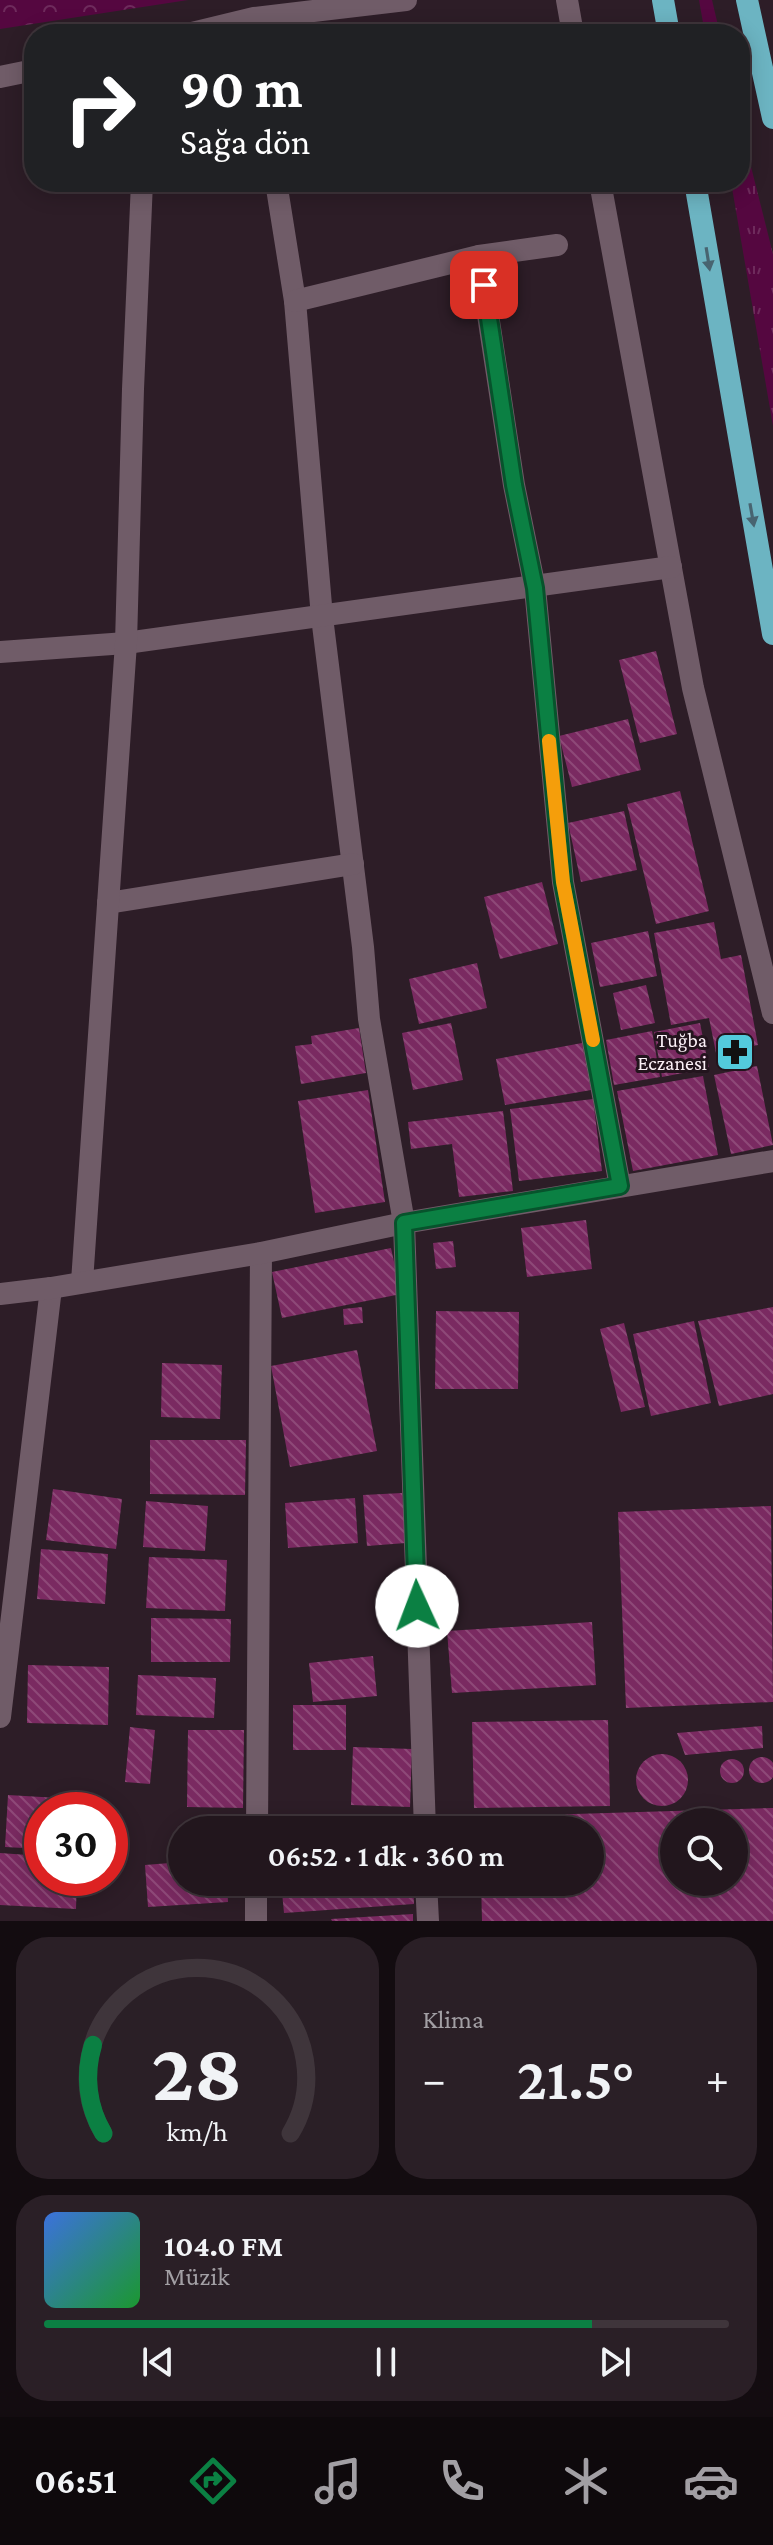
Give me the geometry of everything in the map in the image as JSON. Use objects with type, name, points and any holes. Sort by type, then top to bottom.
[{"type":"highway","points":[[663,0],[667,24]]},
{"type":"highway","points":[[747,0],[773,118]]},
{"type":"highway","points":[[697,192],[773,634]]},
{"type":"street","points":[[267,24],[406,0]]},
{"type":"street","points":[[567,0],[571,24]]},
{"type":"street","points":[[0,77],[24,72]]},
{"type":"street","points":[[82,1282],[126,643],[142,192]]},
{"type":"street","points":[[278,192],[295,301],[322,617],[369,1019],[404,1223],[425,1816]]},
{"type":"street","points":[[602,192],[693,688],[773,1013]]},
{"type":"street","points":[[295,301],[479,256],[557,245]]},
{"type":"street","points":[[479,256],[514,485],[535,588],[563,882],[620,1186]]},
{"type":"street","points":[[0,652],[126,643],[671,567]]},
{"type":"street","points":[[108,903],[353,864]]},
{"type":"street","points":[[0,1294],[261,1253],[404,1223],[773,1161]]},
{"type":"street","points":[[257,1816],[261,1253]]},
{"type":"street","points":[[0,1717],[51,1288]]},
{"type":"street","points":[[256,1896],[256,1921]]},
{"type":"street","points":[[427,1896],[428,1921]]},
{"type":"green space","points":[[0,0],[188,0],[24,24],[0,29]]},
{"type":"green space","points":[[699,0],[712,0],[718,24],[703,24]]},
{"type":"green space","points":[[750,163],[773,254],[773,426],[733,192],[750,192]]},
{"type":"building","points":[[656,651],[677,734],[640,743],[619,660]]},
{"type":"building","points":[[628,719],[641,770],[572,787],[559,736]]},
{"type":"building","points":[[680,791],[709,911],[656,924],[627,804]]},
{"type":"building","points":[[624,811],[637,870],[581,882],[568,823]]},
{"type":"building","points":[[542,882],[558,944],[500,959],[484,897]]},
{"type":"building","points":[[714,922],[721,959],[741,955],[758,1045],[716,1053],[709,1018],[671,1025],[654,933]]},
{"type":"building","points":[[648,931],[657,976],[600,987],[591,943]]},
{"type":"building","points":[[477,963],[487,1008],[419,1024],[409,979]]},
{"type":"building","points":[[646,985],[655,1023],[621,1030],[613,993]]},
{"type":"building","points":[[451,1023],[463,1080],[413,1090],[402,1033]]},
{"type":"building","points":[[700,1023],[709,1068],[662,1077],[654,1032]]},
{"type":"building","points":[[359,1028],[366,1073],[301,1084],[295,1046],[312,1044],[311,1036]]},
{"type":"building","points":[[652,1031],[660,1077],[614,1085],[606,1040]]},
{"type":"building","points":[[582,1043],[591,1090],[505,1105],[496,1059]]},
{"type":"building","points":[[757,1066],[773,1145],[731,1154],[714,1075]]},
{"type":"building","points":[[703,1076],[718,1155],[633,1171],[617,1091]]},
{"type":"building","points":[[368,1090],[385,1202],[315,1213],[298,1101]]},
{"type":"building","points":[[593,1099],[602,1171],[519,1181],[510,1109]]},
{"type":"building","points":[[503,1111],[513,1191],[459,1197],[452,1144],[411,1149],[408,1122]]},
{"type":"building","points":[[586,1220],[592,1269],[527,1277],[521,1228]]},
{"type":"building","points":[[453,1241],[456,1267],[436,1269],[433,1243]]},
{"type":"building","points":[[391,1248],[401,1294],[282,1318],[272,1272]]},
{"type":"building","points":[[362,1307],[363,1323],[344,1325],[343,1309]]},
{"type":"building","points":[[773,1307],[773,1394],[719,1406],[698,1321]]},
{"type":"building","points":[[436,1311],[519,1312],[518,1389],[435,1389]]},
{"type":"building","points":[[694,1321],[711,1403],[651,1416],[633,1334]]},
{"type":"building","points":[[624,1323],[645,1407],[621,1412],[600,1329]]},
{"type":"building","points":[[357,1350],[377,1451],[290,1467],[271,1366]]},
{"type":"building","points":[[162,1363],[222,1365],[220,1419],[161,1417]]},
{"type":"building","points":[[150,1440],[246,1440],[245,1495],[150,1494]]},
{"type":"building","points":[[53,1489],[122,1499],[116,1549],[46,1540]]},
{"type":"building","points":[[402,1493],[406,1543],[367,1546],[363,1495]]},
{"type":"building","points":[[355,1498],[358,1543],[288,1548],[285,1503]]},
{"type":"building","points":[[146,1501],[208,1506],[205,1551],[143,1547]]},
{"type":"building","points":[[771,1506],[773,1702],[626,1708],[618,1512]]},
{"type":"building","points":[[41,1549],[108,1554],[105,1604],[37,1599]]},
{"type":"building","points":[[149,1557],[227,1560],[225,1611],[146,1608]]},
{"type":"building","points":[[151,1618],[231,1619],[230,1662],[151,1662]]},
{"type":"building","points":[[592,1622],[596,1685],[452,1693],[447,1631]]},
{"type":"building","points":[[373,1656],[377,1696],[313,1702],[309,1663]]},
{"type":"building","points":[[28,1665],[109,1667],[108,1725],[27,1723]]},
{"type":"building","points":[[138,1675],[216,1678],[214,1718],[136,1715]]},
{"type":"building","points":[[293,1705],[346,1705],[346,1750],[293,1750]]},
{"type":"building","points":[[608,1720],[610,1806],[474,1808],[472,1722]]},
{"type":"building","points":[[762,1726],[763,1748],[685,1755],[677,1733]]},
{"type":"building","points":[[130,1727],[155,1730],[150,1784],[125,1782]]},
{"type":"building","points":[[188,1730],[244,1730],[243,1808],[187,1807]]},
{"type":"building","points":[[353,1747],[412,1749],[410,1807],[351,1805]]},
{"type":"building","points":[[662,1754],[681,1761],[688,1780],[681,1799],[662,1806],[643,1799],[636,1780],[643,1761]]},
{"type":"building","points":[[762,1757],[771,1761],[774,1775],[771,1779],[762,1783],[753,1779],[749,1770],[753,1761]]},
{"type":"building","points":[[732,1759],[741,1762],[744,1771],[741,1780],[732,1783],[723,1780],[720,1771],[723,1762]]},
{"type":"building","points":[[8,1795],[24,1796],[24,1848],[5,1847]]},
{"type":"building","points":[[773,1808],[773,1921],[482,1921],[481,1896],[604,1896],[604,1816],[511,1816],[660,1811],[660,1896],[748,1896],[748,1809]]},
{"type":"building","points":[[0,1853],[24,1855],[24,1896],[76,1896],[76,1909],[0,1905]]},
{"type":"building","points":[[168,1863],[168,1896],[228,1896],[228,1902],[148,1907],[145,1865]]},
{"type":"building","points":[[282,1896],[414,1896],[414,1904],[284,1913]]},
{"type":"building","points":[[413,1914],[413,1921],[331,1919]]},
{"type":"slow traffic","points":[[549,741],[563,882],[593,1040]]},
{"type":"place","name":"Tuğba Eczanesi","points":[[735,1052]]},
{"type":"route","points":[[417,1606],[404,1223],[620,1186],[563,882],[535,588],[514,485],[484,285]]}]
